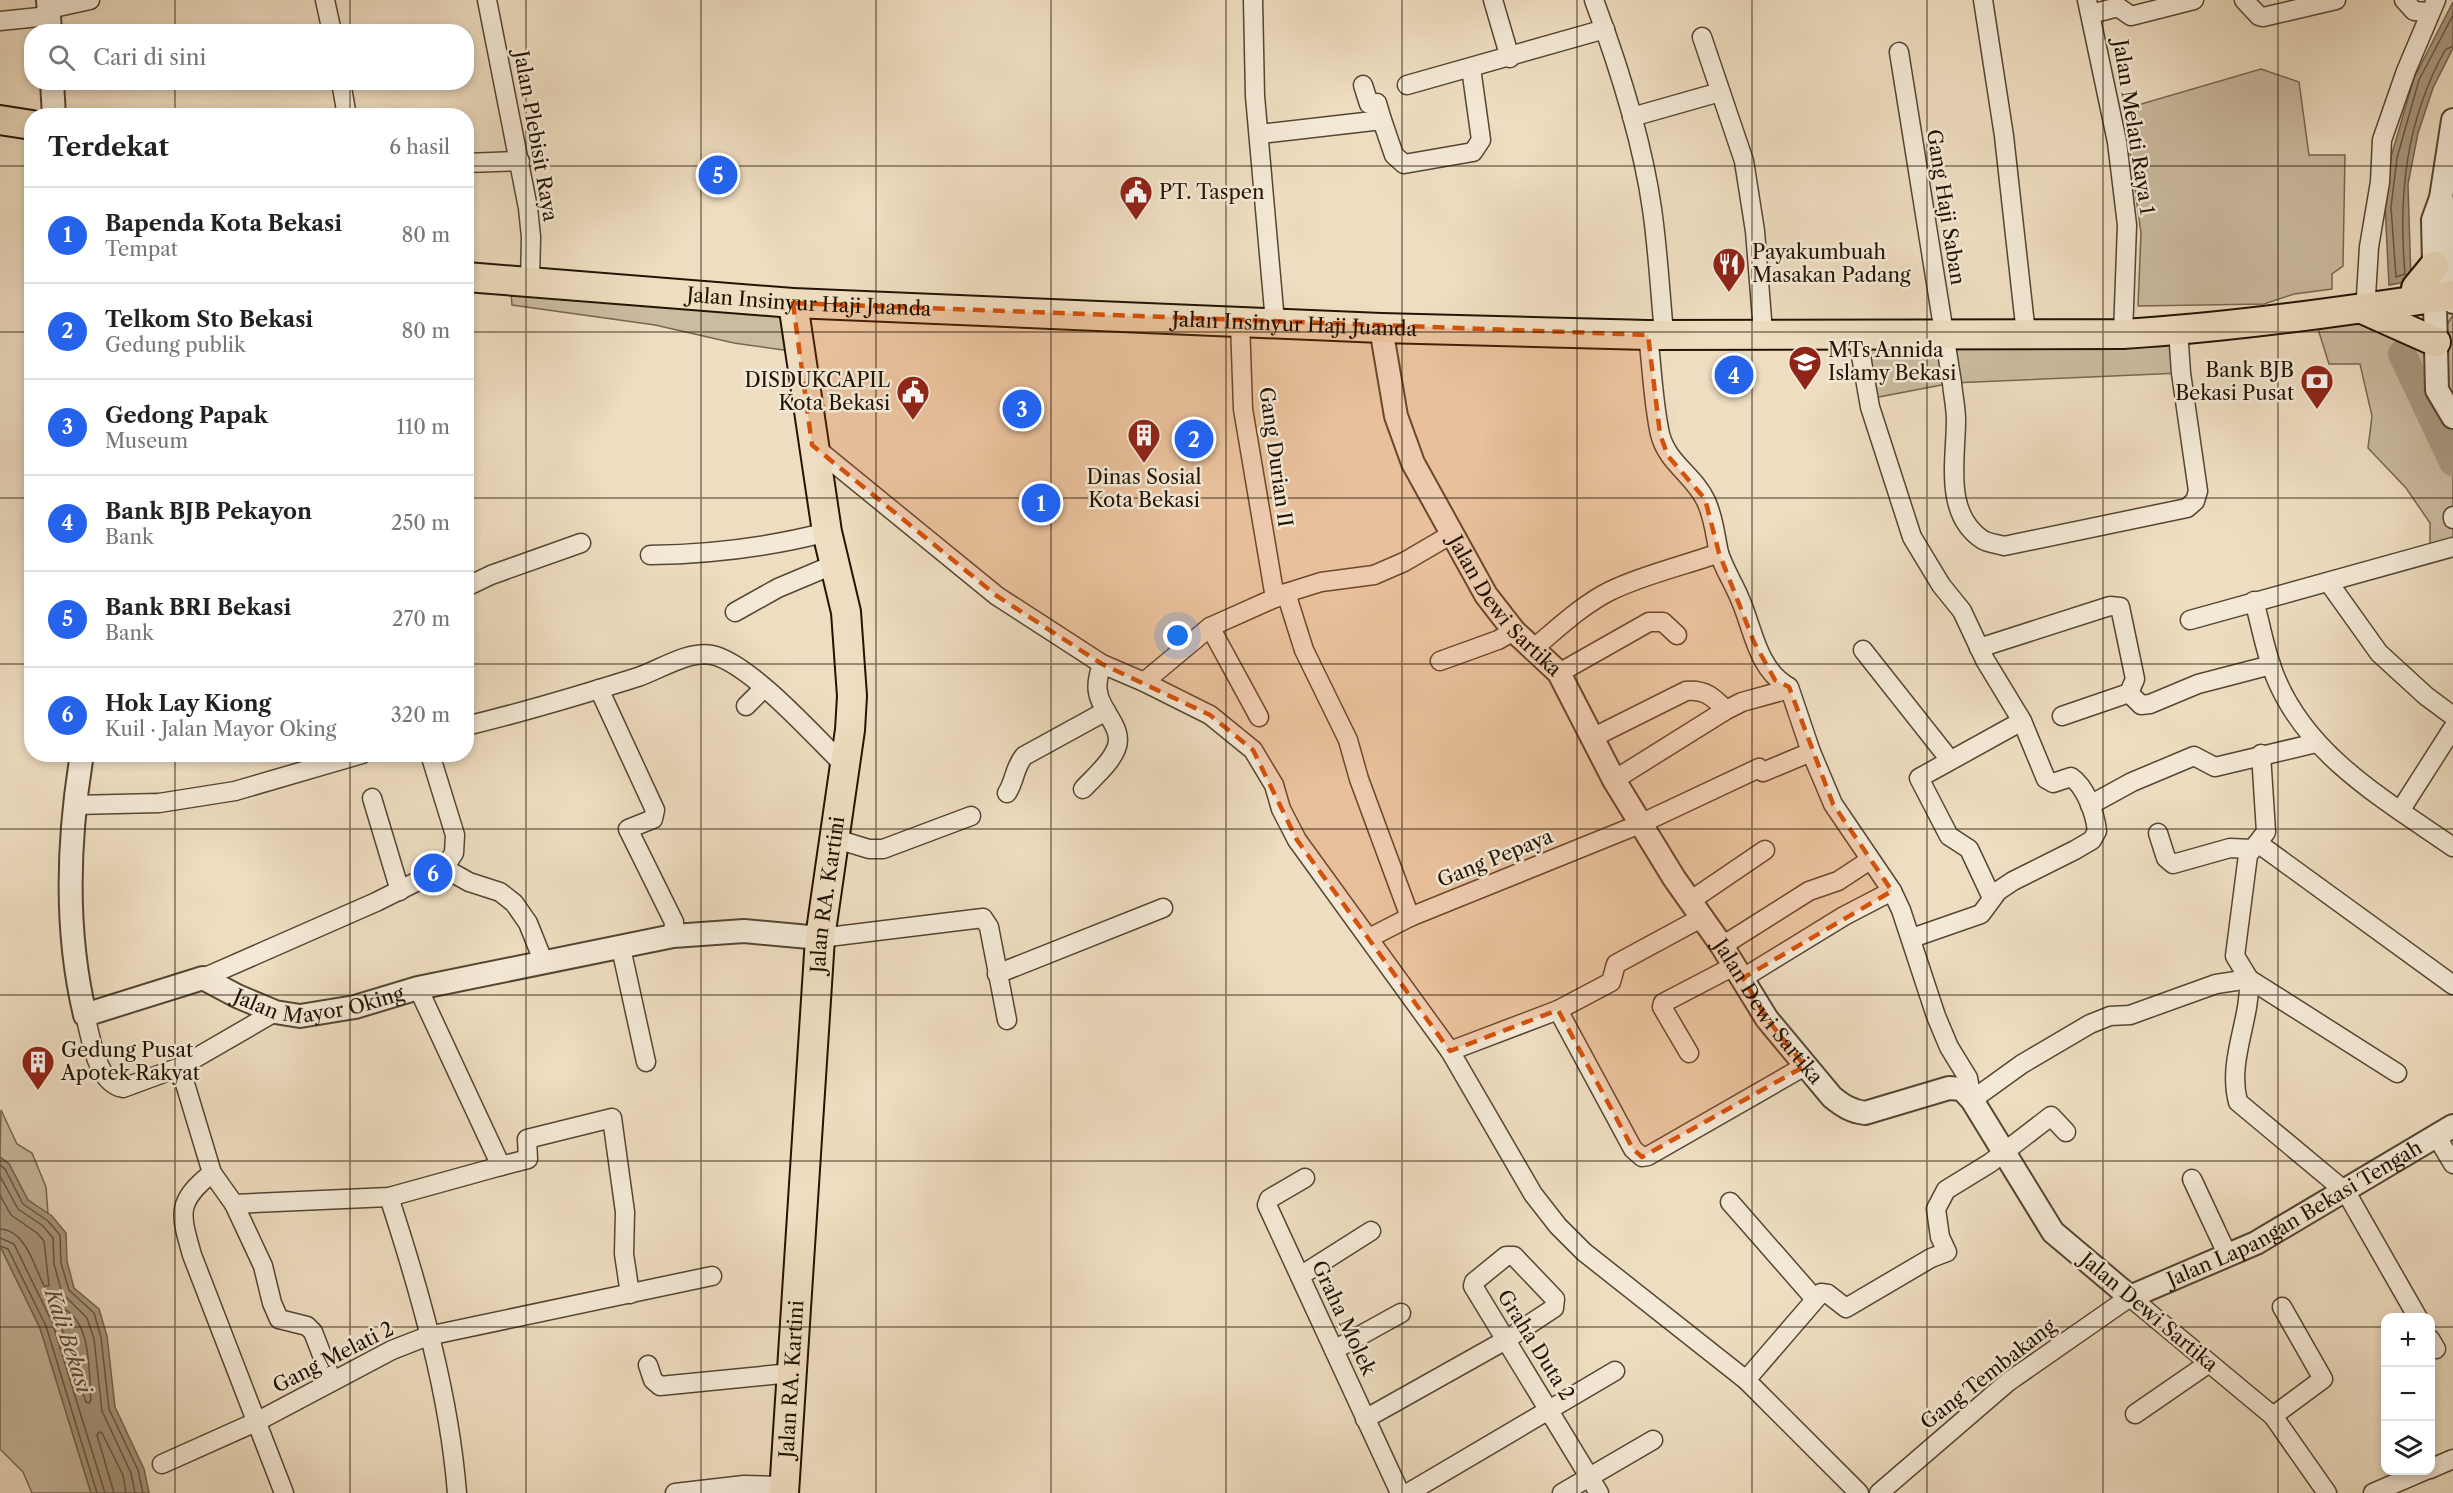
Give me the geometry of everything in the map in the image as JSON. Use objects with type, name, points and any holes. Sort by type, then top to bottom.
[{"type":"main road","name":"Jalan Insinyur Haji Juanda","points":[[474,278],[792,303],[1381,328],[1656,334],[1763,332],[2124,334],[2270,319]]},
{"type":"main road","points":[[2270,319],[2300,318],[2444,283]]},
{"type":"main road","points":[[2270,319],[2301,306],[2364,302],[2436,342]]},
{"type":"main road","name":"Jalan RA. Kartini","points":[[782,1488],[820,938],[845,766],[852,696],[846,612],[827,532],[792,303]]},
{"type":"street","points":[[0,21],[49,14],[90,0]]},
{"type":"street","points":[[326,0],[330,24]]},
{"type":"street","name":"Jalan Plebisit Raya","points":[[487,0],[520,161],[531,237],[530,281]]},
{"type":"street","points":[[1253,0],[1255,96],[1275,322]]},
{"type":"street","points":[[1493,0],[1510,58]]},
{"type":"street","points":[[1594,0],[1632,117],[1652,208],[1660,434],[1668,456],[1692,480],[1705,499],[1716,528],[1719,553],[1765,663],[1775,680],[1789,689],[1811,752],[1833,804],[1892,891],[1912,938],[1935,1016],[1949,1047],[1968,1078],[1972,1100],[2022,1064],[2090,1024],[2110,1016],[2130,1015],[2216,984],[2249,979]]},
{"type":"street","points":[[1983,0],[2004,136],[2026,334]]},
{"type":"street","points":[[2089,7],[2118,8],[2131,16],[2194,0]]},
{"type":"street","points":[[2244,0],[2259,16],[2264,17],[2336,0]]},
{"type":"street","points":[[2404,0],[2414,11],[2433,6]]},
{"type":"street","points":[[2364,302],[2369,247],[2380,182],[2382,140],[2433,6]]},
{"type":"street","name":"Jalan Melati Raya 1","points":[[2089,7],[2117,142],[2127,225],[2124,334]]},
{"type":"street","points":[[1407,85],[1510,58],[1605,29]]},
{"type":"street","points":[[1702,37],[1744,161],[1755,231],[1763,332]]},
{"type":"street","name":"Gang Haji Saban","points":[[1899,52],[1956,419],[1953,474],[1956,495],[1966,524],[1983,540],[2004,546],[2187,508],[2195,501],[2198,492],[2181,374],[2178,330]]},
{"type":"street","points":[[1363,85],[1369,104],[1377,103],[1394,155],[1408,165],[1476,150],[1481,140],[1471,68]]},
{"type":"street","points":[[52,90],[54,108]]},
{"type":"street","points":[[342,90],[346,108]]},
{"type":"street","points":[[1632,117],[1720,92]]},
{"type":"street","points":[[1260,134],[1382,120]]},
{"type":"street","points":[[2453,120],[2441,198],[2449,217],[2444,283],[2436,342],[2437,390],[2453,414]]},
{"type":"street","points":[[474,163],[520,161]]},
{"type":"street","name":"Gang Durian II","points":[[1240,322],[1243,409],[1280,595],[1348,740],[1359,778],[1410,916]]},
{"type":"street","name":"Jalan Dewi Sartika","points":[[1381,328],[1396,416],[1413,463],[1486,595],[1514,631],[1559,673],[1594,737],[1614,780],[1640,824],[1695,910],[1722,946],[1767,1019],[1805,1066],[1832,1097],[1853,1111],[1879,1111],[1949,1088],[1962,1089],[1972,1100],[2053,1232],[2273,1416],[2327,1493]]},
{"type":"street","points":[[1857,333],[1870,407],[1912,537],[1941,585],[1962,611],[1979,648],[2022,721],[2046,779],[2053,783],[2071,777],[2077,781],[2090,806],[2097,831],[2092,840],[2013,880],[1992,898],[1981,914],[1912,938]]},
{"type":"street","points":[[812,445],[997,596],[1102,664],[1210,715],[1253,750],[1274,785],[1281,809],[1297,840],[1450,1051],[1533,1194],[1558,1226],[1584,1252],[1746,1380],[1859,1493]]},
{"type":"street","points":[[650,555],[725,550],[827,532]]},
{"type":"street","points":[[1144,682],[1210,627],[1280,595],[1321,582],[1374,575],[1404,562],[1452,534]]},
{"type":"street","points":[[474,583],[581,543]]},
{"type":"street","points":[[2190,620],[2453,547]]},
{"type":"street","points":[[1533,649],[1576,613],[1608,592],[1642,577],[1719,553]]},
{"type":"street","points":[[735,612],[778,588],[835,564]]},
{"type":"street","points":[[2329,583],[2379,653],[2426,696],[2453,716]]},
{"type":"street","points":[[2254,601],[2271,665],[2286,701],[2316,743],[2345,770],[2453,848]]},
{"type":"street","points":[[1979,648],[2110,606],[2120,607],[2135,679],[2129,693],[2062,716]]},
{"type":"street","points":[[1559,673],[1571,664],[1649,622],[1663,622],[1677,635]]},
{"type":"street","points":[[1210,627],[1259,717]]},
{"type":"street","points":[[1440,661],[1498,640],[1514,631]]},
{"type":"street","points":[[1863,650],[1950,760]]},
{"type":"street","points":[[474,724],[598,689],[688,658],[712,655],[736,666],[764,688],[845,766]]},
{"type":"street","points":[[1083,789],[1117,748],[1117,734],[1097,690],[1102,664]]},
{"type":"street","points":[[2129,693],[2141,705],[2150,704],[2198,684],[2271,665]]},
{"type":"street","points":[[746,706],[764,688]]},
{"type":"street","points":[[598,689],[655,810],[653,819],[628,829],[674,922],[673,936]]},
{"type":"street","points":[[1614,780],[1726,710],[1742,702],[1789,689]]},
{"type":"street","points":[[1594,737],[1686,690],[1699,690],[1711,695],[1726,710]]},
{"type":"street","points":[[1007,794],[1012,786],[1016,768],[1024,756],[1106,711]]},
{"type":"street","points":[[1992,898],[1968,849],[1949,836],[1919,780],[1920,775],[2022,721]]},
{"type":"street","points":[[2400,811],[2453,728]]},
{"type":"street","points":[[2090,806],[2132,782],[2194,756],[2215,767],[2261,754],[2316,743]]},
{"type":"street","name":"Gang Pepaya","points":[[1369,938],[1410,916],[1640,824],[1759,768],[1763,772],[1811,752]]},
{"type":"street","points":[[2261,754],[2266,832],[2248,855],[2235,956],[2249,979],[2397,1073]]},
{"type":"street","points":[[80,762],[75,805],[71,904],[75,966],[85,1015],[102,1070],[117,1087],[128,1088],[180,1067],[275,1012]]},
{"type":"street","points":[[75,805],[159,803],[235,791],[335,762]]},
{"type":"street","points":[[203,978],[400,891],[444,868],[454,852],[455,835],[432,762]]},
{"type":"street","points":[[372,798],[400,891]]},
{"type":"street","points":[[833,838],[870,849],[883,849],[971,816]]},
{"type":"street","points":[[2158,833],[2166,858],[2173,864],[2230,848],[2256,846],[2453,985]]},
{"type":"street","points":[[1450,1051],[1558,1010],[1611,982],[1616,964],[1695,910],[1765,850]]},
{"type":"street","points":[[1722,946],[1809,891],[1838,881],[1870,860]]},
{"type":"street","points":[[444,868],[469,882],[500,892],[513,903],[528,923],[544,963]]},
{"type":"street","points":[[1689,1053],[1662,1006],[1663,1003],[1738,972],[1892,891]]},
{"type":"street","points":[[997,974],[1163,908]]},
{"type":"street","points":[[820,938],[983,918],[989,927],[1007,1020]]},
{"type":"street","name":"Jalan Mayor Oking","points":[[85,1015],[203,978],[275,1012],[300,1016],[355,1006],[418,988],[673,936],[744,931],[820,938]]},
{"type":"street","points":[[621,948],[646,1062]]},
{"type":"street","points":[[2249,979],[2236,1061],[2235,1090],[2238,1102],[2346,1192],[2416,1313]]},
{"type":"street","points":[[418,988],[501,1166]]},
{"type":"street","points":[[1558,1010],[1633,1149],[1642,1157],[1648,1156],[1805,1066]]},
{"type":"street","points":[[180,1067],[212,1173],[234,1204],[263,1266],[269,1293],[279,1320],[307,1326],[313,1332],[332,1381]]},
{"type":"street","points":[[1746,1380],[1821,1293],[1828,1294],[1846,1308],[1931,1258],[1947,1252],[1940,1238],[1936,1209],[1946,1190],[2051,1116],[2066,1132]]},
{"type":"street","points":[[234,1204],[332,1202],[389,1197],[528,1159],[527,1139],[612,1118],[625,1212],[624,1254],[630,1294]]},
{"type":"street","points":[[2445,1132],[2453,1164]]},
{"type":"street","name":"Jalan Lapangan Bekasi Tengah","points":[[2130,1297],[2229,1256],[2346,1192],[2445,1132]]},
{"type":"street","points":[[212,1173],[190,1192],[182,1207],[182,1219],[192,1255],[284,1493]]},
{"type":"street","name":"Graha Molek","points":[[1305,1178],[1269,1199],[1267,1204],[1400,1493]]},
{"type":"street","points":[[2192,1179],[2229,1256]]},
{"type":"street","points":[[389,1197],[428,1336],[447,1418],[457,1493]]},
{"type":"street","points":[[1730,1202],[1815,1299]]},
{"type":"street","points":[[1300,1276],[1371,1232]]},
{"type":"street","name":"Graha Duta 2","points":[[1504,1341],[1554,1308],[1554,1299],[1518,1259],[1509,1255],[1474,1282],[1473,1286],[1504,1341],[1599,1493]]},
{"type":"street","name":"Gang Melati 2","points":[[162,1464],[258,1421],[392,1350],[428,1336],[712,1276]]},
{"type":"street","name":"Gang Tembakang","points":[[1879,1493],[2008,1382],[2130,1297]]},
{"type":"street","points":[[2273,1416],[2323,1379],[2282,1306]]},
{"type":"street","points":[[1334,1350],[1401,1313]]},
{"type":"street","points":[[1365,1419],[1504,1341]]},
{"type":"street","points":[[2135,1414],[2209,1363]]},
{"type":"street","points":[[648,1365],[653,1380],[660,1386],[791,1373]]},
{"type":"street","points":[[1408,1493],[1615,1371]]},
{"type":"street","points":[[1562,1493],[1653,1440]]},
{"type":"street","points":[[2435,1467],[2453,1459]]},
{"type":"street","points":[[2373,1493],[2414,1475]]},
{"type":"street","points":[[675,1493],[744,1485],[782,1488]]},
{"type":"highlighted area","points":[[793,303],[1648,335],[1660,434],[1668,456],[1705,499],[1719,553],[1754,642],[1775,680],[1789,687],[1833,804],[1892,891],[1743,978],[1767,1019],[1805,1066],[1642,1157],[1633,1149],[1558,1010],[1450,1051],[1297,840],[1253,750],[1210,715],[1102,664],[997,596],[812,445]]},
{"type":"shaded area","points":[[2261,69],[2299,82],[2309,155],[2345,155],[2343,266],[2332,274],[2332,289],[2294,294],[2264,304],[2138,306],[2141,233],[2124,109]]},
{"type":"shaded area","points":[[510,280],[793,303],[798,352],[734,343],[655,325],[512,305]]},
{"type":"shaded area","points":[[2362,309],[2436,342],[2453,315],[2453,547],[2430,554],[2430,523],[2406,488],[2368,448],[2372,416],[2360,364],[2329,364],[2318,329],[2300,318]]},
{"type":"shaded area","points":[[2178,330],[2181,373],[1952,383],[1868,399],[1857,333]]},
{"type":"shaded area","points":[[1,1110],[17,1144],[32,1153],[46,1187],[48,1214],[28,1200],[9,1164],[0,1157]]},
{"type":"shaded area","points":[[0,1246],[40,1328],[91,1493],[32,1493],[23,1472],[0,1449]]},
{"type":"water","points":[[2453,2],[2453,48],[2433,88],[2418,133],[2408,184],[2411,281],[2389,285],[2385,206],[2391,157],[2414,78]]},
{"type":"water","name":"Kali Bekasi","points":[[0,1157],[9,1164],[28,1200],[52,1216],[66,1233],[67,1261],[74,1288],[99,1309],[107,1336],[115,1407],[144,1469],[149,1493],[91,1493],[40,1328],[0,1246]]},
{"type":"waterway","points":[[2402,354],[2453,462]]},
{"type":"place","name":"Bank BRI Bekasi","points":[[718,175]]},
{"type":"place","name":"PT. Taspen","points":[[1136,221]]},
{"type":"place","name":"Payakumbuah Masakan Padang","points":[[1729,293]]},
{"type":"place","name":"Bank BJB Pekayon","points":[[1734,375]]},
{"type":"place","name":"MTs Annida Islamy Bekasi","points":[[1805,391]]},
{"type":"place","name":"Gedong Papak","points":[[1022,409]]},
{"type":"place","name":"Bank BJB Bekasi Pusat","points":[[2317,410]]},
{"type":"place","name":"DISDUKCAPIL Kota Bekasi","points":[[913,421]]},
{"type":"place","name":"Telkom Sto Bekasi","points":[[1194,439]]},
{"type":"place","name":"Dinas Sosial Kota Bekasi","points":[[1144,464]]},
{"type":"place","name":"Bapenda Kota Bekasi","points":[[1041,503]]},
{"type":"place","name":"Hok Lay Kiong","points":[[433,873]]},
{"type":"place","name":"Gedung Pusat Apotek Rakyat","points":[[38,1091]]}]
